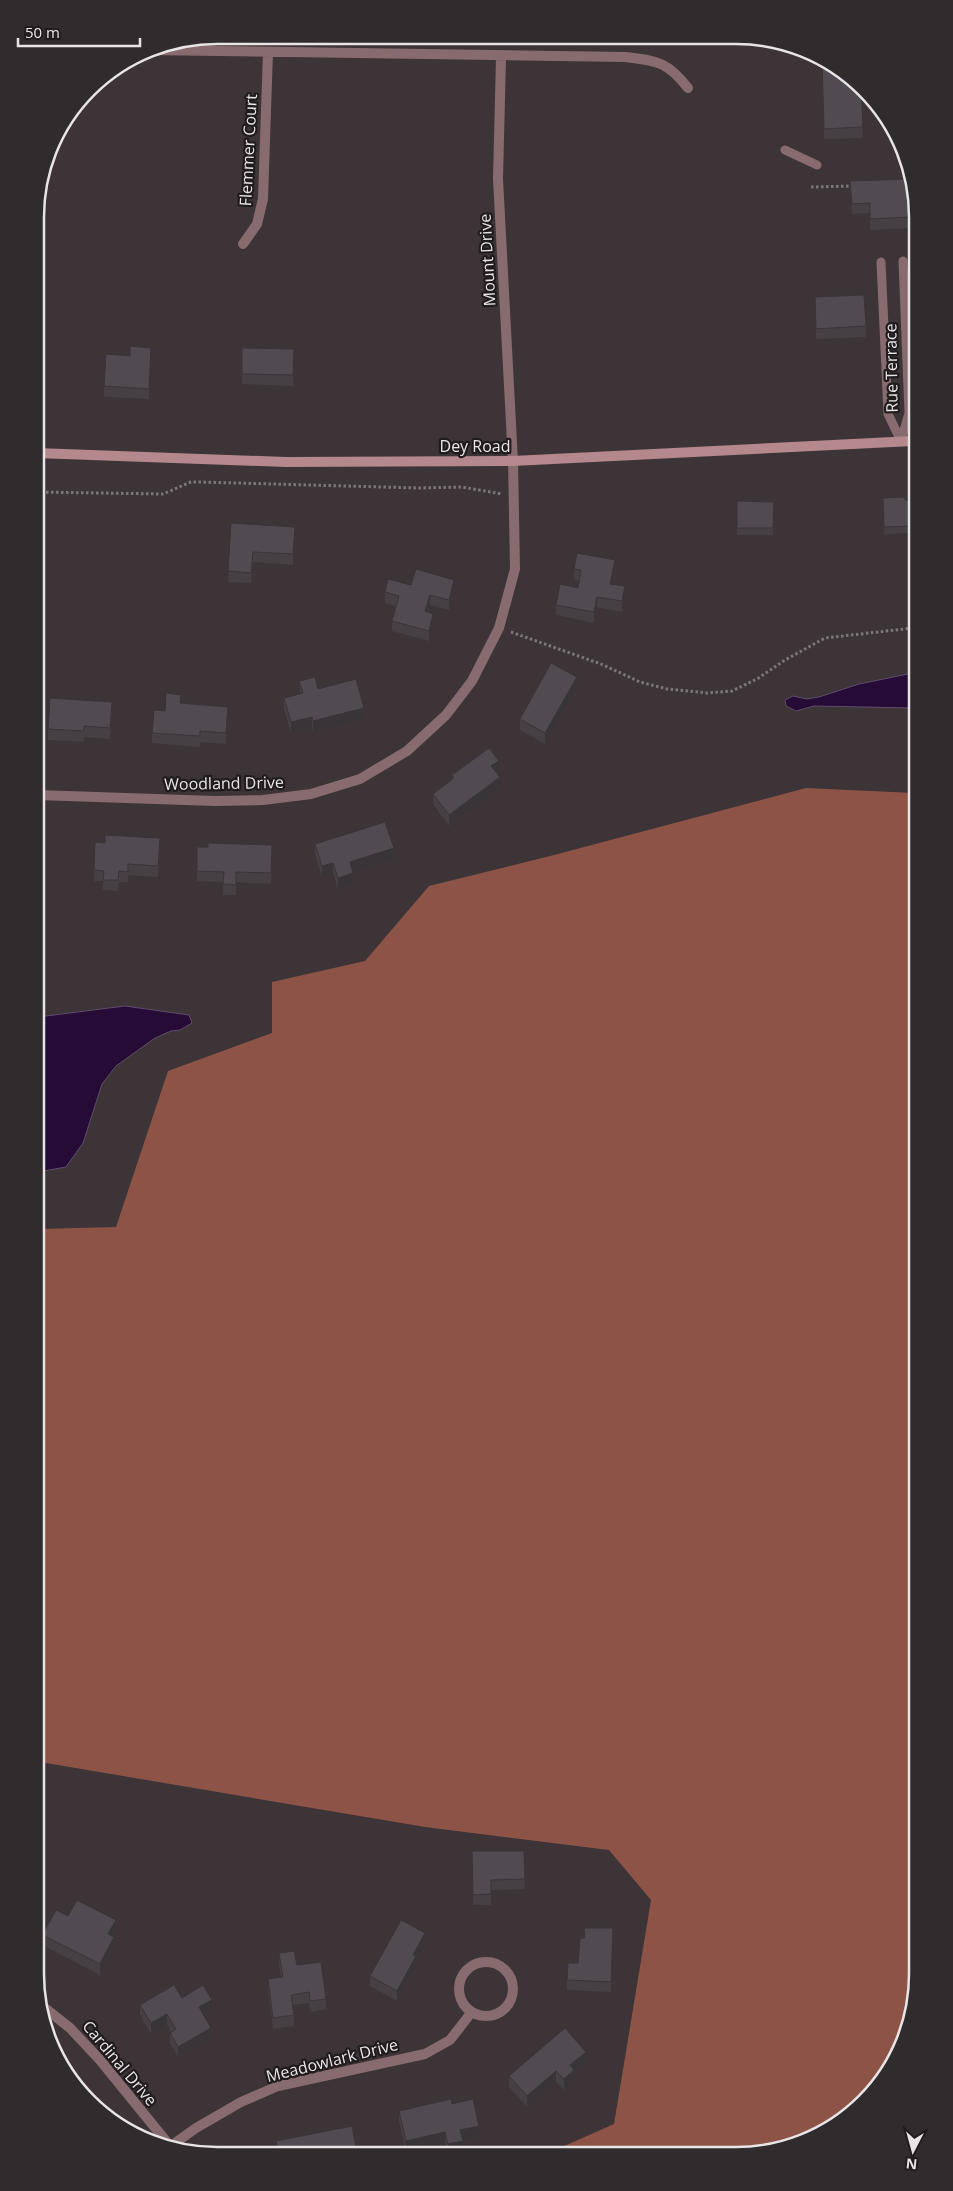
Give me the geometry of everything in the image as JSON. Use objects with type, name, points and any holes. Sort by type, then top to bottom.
[{"type":"main road","name":"Dey Road","points":[[44,453],[286,462],[513,461],[909,441]]},
{"type":"street","points":[[171,50],[501,57],[625,57],[657,61],[675,72],[688,88]]},
{"type":"street","name":"Flemmer Court","points":[[243,244],[258,224],[264,199],[268,52]]},
{"type":"street","name":"Mount Drive","points":[[501,57],[498,179],[513,461]]},
{"type":"street","name":"Woodland Drive","points":[[44,794],[215,801],[263,800],[311,794],[360,779],[407,751],[446,715],[472,681],[498,628],[515,570],[513,461]]},
{"type":"street","points":[[479,1962],[491,1962],[500,1965],[511,1977],[514,1989],[512,1998],[504,2010],[495,2015],[485,2016],[471,2012],[463,2004],[459,1995],[458,1985],[465,1971],[479,1962]]},
{"type":"street","name":"Cardinal Drive","points":[[48,2011],[70,2028],[100,2060],[162,2138]]},
{"type":"street","name":"Meadowlark Drive","points":[[176,2142],[241,2102],[278,2086],[425,2054],[450,2040],[471,2012]]},
{"type":"lane","points":[[785,150],[817,165]]},
{"type":"lane","name":"Rue Terrace","points":[[901,442],[909,413],[902,261]]},
{"type":"lane","name":"Rue Terrace","points":[[881,262],[888,414],[901,442]]},
{"type":"path","points":[[812,187],[857,186]]},
{"type":"path","points":[[44,492],[163,494],[191,482],[200,482],[419,488],[462,486],[514,496]]},
{"type":"path","points":[[498,628],[601,664],[640,682],[667,689],[707,693],[732,690],[757,679],[825,638],[909,628]]},
{"type":"shaded area","points":[[909,674],[909,708],[814,706],[796,711],[786,706],[785,700],[793,696],[807,699],[819,697],[859,684]]},
{"type":"shaded area","points":[[806,788],[909,793],[909,1985],[906,2008],[896,2040],[886,2061],[859,2097],[823,2124],[802,2134],[759,2146],[562,2147],[614,2124],[651,1900],[609,1850],[425,1827],[44,1763],[44,1229],[116,1227],[168,1071],[272,1033],[272,982],[365,961],[429,886]]},
{"type":"shaded area","points":[[125,1006],[189,1015],[192,1023],[180,1030],[171,1031],[155,1038],[116,1066],[102,1084],[83,1143],[66,1167],[44,1171],[44,1016]]},
{"type":"building","points":[[822,67],[850,87],[862,99],[863,127],[824,129]]},
{"type":"building","points":[[905,179],[908,194],[909,217],[870,219],[870,203],[852,204],[850,181]]},
{"type":"building","points":[[864,295],[866,326],[816,329],[815,297]]},
{"type":"building","points":[[130,346],[151,348],[149,389],[104,386],[106,354],[130,356]]},
{"type":"building","points":[[242,348],[294,349],[293,375],[242,374]]},
{"type":"building","points":[[905,497],[905,500],[909,500],[909,526],[884,527],[883,498]]},
{"type":"building","points":[[737,501],[774,502],[773,528],[737,528]]},
{"type":"building","points":[[231,523],[295,527],[293,554],[253,552],[251,573],[228,571]]},
{"type":"building","points":[[577,553],[615,560],[610,584],[625,586],[622,601],[597,597],[594,612],[556,605],[560,584],[578,588],[581,570],[574,569]]},
{"type":"building","points":[[416,569],[454,580],[449,600],[430,595],[425,611],[433,614],[429,631],[392,621],[399,596],[385,592],[388,579],[411,585]]},
{"type":"building","points":[[551,663],[577,677],[545,733],[520,719]]},
{"type":"building","points":[[315,677],[318,689],[356,679],[364,708],[313,721],[312,717],[291,722],[284,698],[303,693],[299,681]]},
{"type":"building","points":[[166,693],[181,695],[180,703],[228,707],[226,733],[200,731],[200,736],[152,733],[154,710],[165,711]]},
{"type":"building","points":[[50,698],[112,702],[110,728],[84,726],[84,731],[48,729]]},
{"type":"building","points":[[489,748],[499,761],[491,766],[500,777],[449,815],[433,794],[454,778],[452,775]]},
{"type":"building","points":[[385,822],[394,848],[350,862],[353,873],[338,878],[333,863],[322,866],[315,844]]},
{"type":"building","points":[[105,835],[160,838],[158,866],[128,864],[128,872],[119,871],[118,880],[103,880],[104,871],[94,870],[95,842],[105,843]]},
{"type":"building","points":[[208,843],[272,845],[271,873],[236,872],[236,885],[223,884],[224,872],[197,871],[197,847],[208,847]]},
{"type":"building","points":[[472,1851],[524,1851],[525,1879],[491,1880],[491,1894],[473,1895]]},
{"type":"building","points":[[77,1900],[116,1920],[108,1934],[114,1937],[100,1964],[44,1936],[44,1931],[56,1910],[68,1916]]},
{"type":"building","points":[[401,1920],[425,1933],[413,1955],[416,1956],[397,1991],[370,1976]]},
{"type":"building","points":[[584,1928],[613,1928],[611,1982],[567,1980],[568,1963],[578,1963],[580,1938],[585,1938]]},
{"type":"building","points":[[294,1951],[297,1965],[321,1962],[326,1999],[310,2001],[309,1992],[291,1995],[294,2015],[273,2018],[268,1979],[283,1977],[279,1953]]},
{"type":"building","points":[[174,1985],[182,1998],[203,1985],[212,2000],[199,2007],[211,2028],[178,2047],[170,2033],[176,2029],[167,2014],[151,2023],[140,2005]]},
{"type":"building","points":[[565,2028],[586,2052],[570,2065],[574,2070],[564,2079],[556,2071],[527,2096],[509,2076]]},
{"type":"building","points":[[451,2099],[452,2104],[473,2099],[479,2126],[460,2130],[463,2141],[448,2144],[445,2132],[406,2141],[399,2111]]},
{"type":"building","points":[[352,2126],[356,2147],[277,2147],[276,2141]]}]
